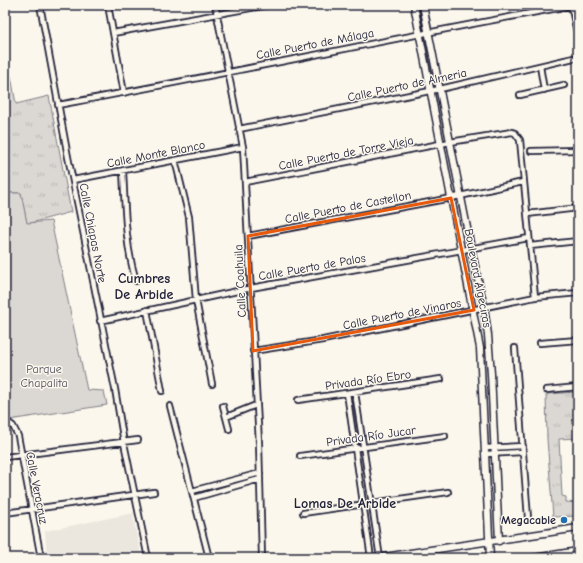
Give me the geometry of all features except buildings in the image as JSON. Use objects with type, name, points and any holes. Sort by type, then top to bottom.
[{"type":"street","name":"Calle Chiapas Norte","points":[[40,5],[100,321],[115,389],[124,443],[136,494],[148,558]]},
{"type":"street","points":[[108,5],[124,93]]},
{"type":"street","name":"Calle Coahuila","points":[[215,5],[243,147],[260,473],[262,558]]},
{"type":"street","points":[[113,33],[268,5]]},
{"type":"street","name":"Boulevard Algeciras","points":[[414,5],[474,310],[480,348],[490,558]]},
{"type":"street","name":"Boulevard Algeciras","points":[[423,5],[484,307],[490,345],[499,541]]},
{"type":"street","name":"Calle Puerto de Málaga","points":[[58,105],[419,33],[573,5]]},
{"type":"street","points":[[573,5],[578,37]]},
{"type":"street","name":"Calle Puerto de Almeria","points":[[239,129],[431,91],[578,57]]},
{"type":"street","points":[[540,66],[544,90]]},
{"type":"street","points":[[520,95],[564,85]]},
{"type":"street","name":"Calle Puerto de Torre Vieja","points":[[245,182],[450,142],[512,132],[518,135],[520,140],[523,182]]},
{"type":"street","name":"Calle Monte Blanco","points":[[73,180],[243,147]]},
{"type":"street","points":[[530,151],[578,150]]},
{"type":"street","points":[[175,160],[189,217],[196,300],[212,384]]},
{"type":"street","points":[[123,170],[127,241],[136,281]]},
{"type":"street","points":[[523,182],[535,297]]},
{"type":"street","name":"Calle Puerto de Castellon","points":[[248,236],[451,198],[523,182]]},
{"type":"street","points":[[527,214],[578,208]]},
{"type":"street","name":"Calle Puerto de Palos","points":[[100,321],[251,288],[529,238]]},
{"type":"street","points":[[530,246],[578,241]]},
{"type":"street","name":"Calle Puerto de Vinaros","points":[[253,351],[323,340],[535,297],[578,293]]},
{"type":"street","points":[[147,310],[162,391]]},
{"type":"street","points":[[540,344],[578,340]]},
{"type":"street","points":[[515,348],[528,518]]},
{"type":"street","name":"Privada Río Ebro","points":[[298,400],[441,379]]},
{"type":"street","points":[[546,390],[578,387]]},
{"type":"street","points":[[355,392],[379,558],[578,528]]},
{"type":"street","points":[[347,393],[371,558]]},
{"type":"street","points":[[226,417],[256,405]]},
{"type":"street","points":[[170,406],[210,558]]},
{"type":"street","points":[[223,406],[229,429]]},
{"type":"street","name":"Calle Veracruz","points":[[5,420],[16,430],[41,558]]},
{"type":"street","name":"Privada Río Jucar","points":[[300,456],[444,436]]},
{"type":"street","points":[[5,457],[124,443],[138,440]]},
{"type":"street","points":[[486,451],[523,446]]},
{"type":"street","points":[[495,450],[523,452]]},
{"type":"street","points":[[192,491],[260,473]]},
{"type":"street","points":[[194,498],[260,479]]},
{"type":"street","points":[[5,513],[154,492]]},
{"type":"street","points":[[303,513],[448,492]]},
{"type":"street","points":[[534,558],[578,551]]},
{"type":"highlighted area","points":[[451,198],[474,310],[253,351],[248,236]]},
{"type":"shaded area","points":[[134,513],[133,517],[142,558],[47,558],[45,531]]},
{"type":"green space","points":[[11,76],[16,104],[49,96],[71,212],[27,224],[21,193],[5,193],[5,77]]},
{"type":"green space","name":"Parque Chapalita","points":[[5,193],[21,193],[27,223],[51,221],[87,390],[104,391],[107,405],[9,420],[5,418]]},
{"type":"green space","points":[[578,392],[578,438],[559,439],[562,496],[566,497],[566,502],[578,503],[578,516],[553,517],[547,439],[546,394]]},
{"type":"place","name":"Megacable","points":[[564,520]]},
{"type":"district","name":"Cumbres De Arbide","points":[[144,286]]},
{"type":"district","name":"Lomas De Arbide","points":[[345,503]]}]
